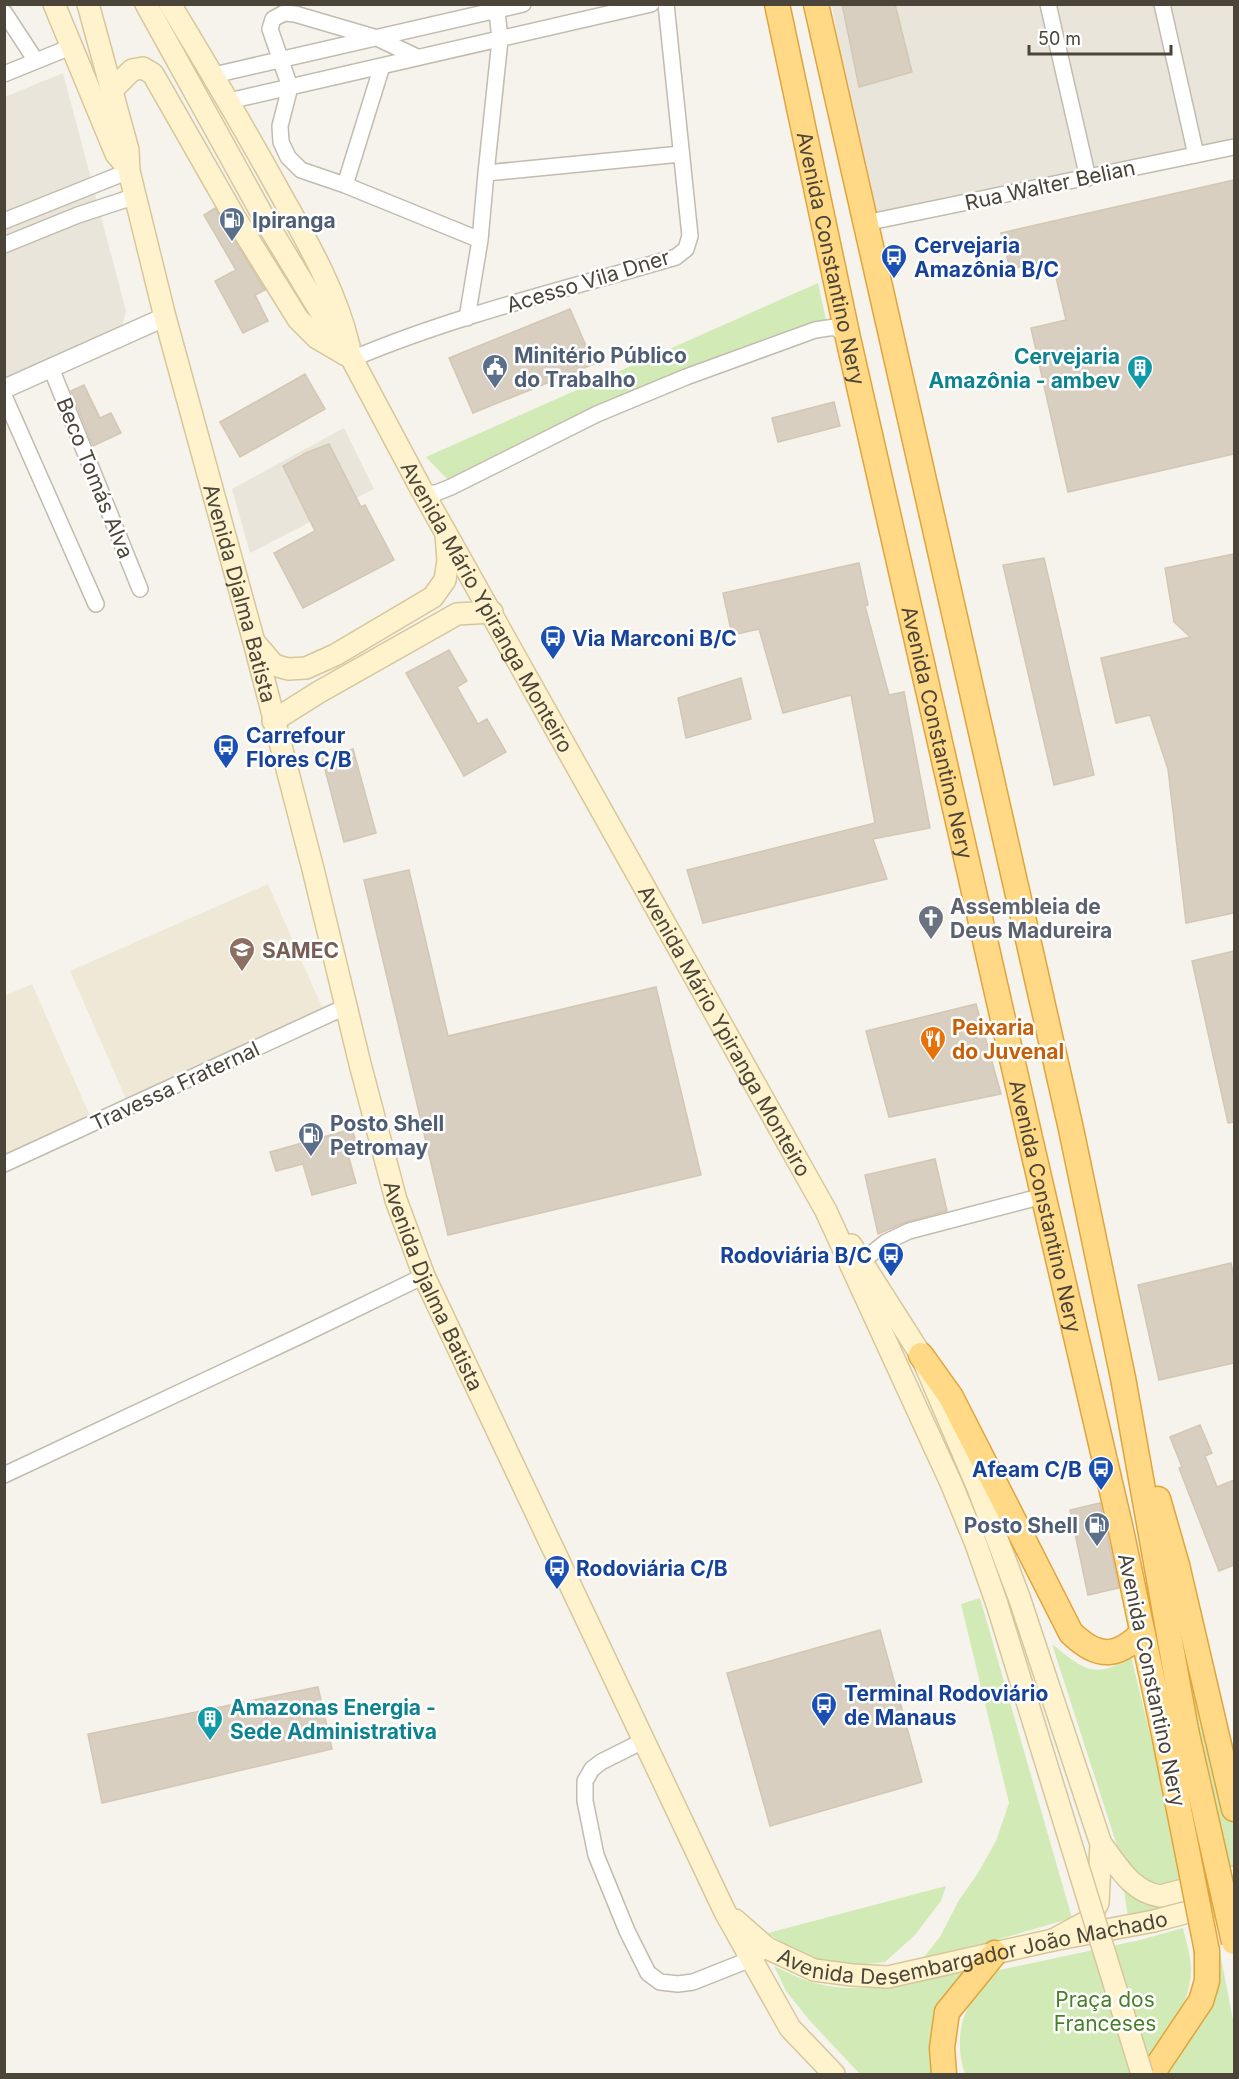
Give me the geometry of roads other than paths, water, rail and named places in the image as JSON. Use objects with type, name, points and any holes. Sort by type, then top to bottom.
[{"type":"highway","name":"Avenida Constantino Nery","points":[[777,4],[848,338],[1043,1196],[1122,1530],[1142,1633],[1175,1734],[1234,1942]]},
{"type":"highway","name":"Avenida Constantino Nery","points":[[816,4],[1071,1129],[1123,1378],[1207,1951],[1207,1981],[1201,2001],[1152,2074]]},
{"type":"highway","points":[[921,1355],[956,1406],[1071,1633],[1084,1646],[1096,1651],[1114,1652],[1130,1645],[1142,1633]]},
{"type":"highway","points":[[1123,1378],[1178,1565],[1234,1809]]},
{"type":"highway","points":[[944,2074],[942,2048],[948,2012],[994,1953]]},
{"type":"main road","points":[[54,4],[116,154],[129,171]]},
{"type":"main road","name":"Avenida Djalma Batista","points":[[88,4],[128,150],[129,171],[165,317],[254,642],[313,869],[345,1007],[396,1200],[424,1276],[725,1912]]},
{"type":"main road","name":"Avenida Mário Ypiranga Monteiro","points":[[146,4],[268,225],[352,359],[424,493],[857,1265],[921,1355],[978,1488],[1011,1575],[1101,1844],[1133,1885],[1147,1894],[1160,1896]]},
{"type":"main road","points":[[170,4],[258,152],[329,285],[342,317],[352,359]]},
{"type":"main road","points":[[112,90],[132,70],[143,68],[153,74],[234,216],[298,319],[317,338],[352,359]]},
{"type":"main road","points":[[254,642],[274,665],[288,669],[306,668],[335,655],[433,597],[445,580],[448,560],[446,531]]},
{"type":"main road","points":[[273,721],[458,614],[492,612]]},
{"type":"main road","name":"Avenida Mário Ypiranga Monteiro","points":[[857,1265],[976,1544],[1142,2074]]},
{"type":"main road","name":"Avenida Mário Ypiranga Monteiro","points":[[1053,1940],[1088,1920],[1098,1903],[1101,1844]]},
{"type":"main road","name":"Avenida Desembargador João Machado","points":[[1160,1896],[1234,1877]]},
{"type":"main road","name":"Avenida Desembargador João Machado","points":[[725,1912],[759,1954],[814,1970],[888,1977],[1053,1940],[1154,1921],[1234,1900]]},
{"type":"main road","points":[[759,1954],[790,2028],[834,2074]]},
{"type":"street","points":[[214,75],[523,4]]},
{"type":"street","points":[[229,101],[651,4]]},
{"type":"street","name":"Acesso Vila Dner","points":[[352,359],[406,337],[676,257],[686,249],[690,236],[666,4]]},
{"type":"street","points":[[1048,4],[1088,178]]},
{"type":"street","points":[[1162,4],[1196,155]]},
{"type":"street","points":[[467,318],[480,240],[500,40],[497,10]]},
{"type":"street","points":[[4,12],[36,61]]},
{"type":"street","points":[[417,57],[377,38],[295,14],[284,13],[273,19],[270,29],[290,87],[280,126],[282,142],[288,157],[301,170],[345,185],[480,240]]},
{"type":"street","points":[[4,74],[73,46]]},
{"type":"street","points":[[345,185],[382,66]]},
{"type":"street","name":"Rua Walter Belian","points":[[865,223],[1234,147]]},
{"type":"street","points":[[486,173],[681,154]]},
{"type":"street","points":[[4,221],[129,171]]},
{"type":"street","points":[[86,187],[88,203],[92,210]]},
{"type":"street","points":[[4,245],[92,210],[136,196]]},
{"type":"street","points":[[4,389],[165,317]]},
{"type":"street","points":[[424,493],[436,493],[451,487],[597,414],[718,365],[815,330],[835,327],[848,338]]},
{"type":"street","name":"Beco Tomás Alva","points":[[51,368],[140,589]]},
{"type":"street","points":[[4,396],[96,604]]},
{"type":"street","name":"Travessa Fraternal","points":[[4,1164],[345,1007]]},
{"type":"street","points":[[857,1265],[886,1242],[909,1232],[1043,1196]]},
{"type":"street","points":[[4,1474],[424,1276]]},
{"type":"street","points":[[645,1740],[601,1762],[592,1769],[585,1781],[585,1800],[596,1855],[627,1931],[648,1973],[660,1982],[678,1984],[693,1982],[759,1954]]},
{"type":"place","name":"Ipiranga","points":[[232,243]]},
{"type":"place","name":"Cervejaria Amazônia B/C","points":[[894,280]]},
{"type":"place","name":"Minitério Público do Trabalho","points":[[495,390]]},
{"type":"place","name":"Cervejaria Amazônia - ambev","points":[[1140,391]]},
{"type":"place","name":"Via Marconi B/C","points":[[553,661]]},
{"type":"place","name":"Carrefour Flores C/B","points":[[226,770]]},
{"type":"place","name":"Assembleia de Deus Madureira","points":[[931,941]]},
{"type":"place","name":"SAMEC","points":[[242,973]]},
{"type":"place","name":"Peixaria do Juvenal","points":[[933,1062]]},
{"type":"place","name":"Posto Shell Petromay","points":[[311,1158]]},
{"type":"place","name":"Rodoviária B/C","points":[[891,1278]]},
{"type":"place","name":"Afeam C/B","points":[[1101,1492]]},
{"type":"place","name":"Posto Shell","points":[[1097,1548]]},
{"type":"place","name":"Rodoviária C/B","points":[[557,1591]]},
{"type":"place","name":"Terminal Rodoviário de Manaus","points":[[824,1728]]},
{"type":"place","name":"Amazonas Energia - Sede Administrativa","points":[[210,1742]]},
{"type":"park label","name":"Praça dos Franceses","points":[[1105,2011]]}]
